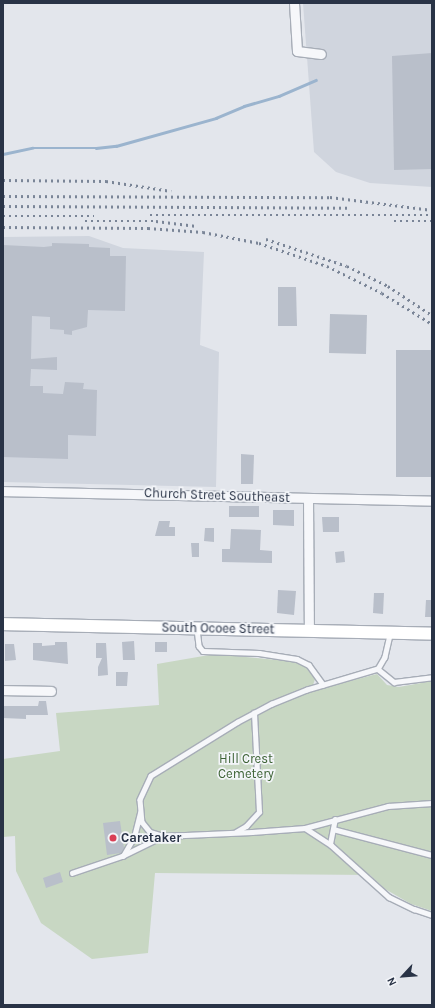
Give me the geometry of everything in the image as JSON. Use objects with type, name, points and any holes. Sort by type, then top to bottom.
[{"type":"street","points":[[294,3],[297,51],[321,54]]},
{"type":"street","name":"Church Street Southeast","points":[[3,491],[432,501]]},
{"type":"street","points":[[308,498],[308,630]]},
{"type":"street","name":"South Ocoee Street","points":[[3,624],[197,629],[391,631],[432,634]]},
{"type":"street","points":[[3,690],[51,691]]},
{"type":"lane","points":[[197,629],[199,646],[203,651],[259,653],[297,659],[309,665],[318,675],[323,684]]},
{"type":"lane","points":[[391,631],[385,657],[378,669],[323,684],[254,714],[151,776],[140,800],[142,822],[150,832],[163,836],[235,833],[305,828],[388,806],[432,803]]},
{"type":"lane","points":[[378,669],[394,682],[432,677]]},
{"type":"lane","points":[[235,833],[246,826],[259,812],[254,714]]},
{"type":"lane","points":[[122,856],[134,837],[141,809]]},
{"type":"lane","points":[[330,844],[335,820]]},
{"type":"lane","points":[[305,828],[330,844],[389,896],[414,909],[432,915]]},
{"type":"lane","points":[[333,830],[432,856]]},
{"type":"lane","points":[[72,873],[122,856],[163,836]]},
{"type":"shaded area","points":[[303,3],[432,3],[432,187],[370,183],[336,172],[314,152]]},
{"type":"shaded area","points":[[89,236],[123,248],[204,252],[200,345],[219,352],[216,487],[3,482],[3,237]]},
{"type":"green space","name":"Hill Crest Cemetery","points":[[215,654],[297,662],[307,668],[315,679],[313,685],[319,689],[377,674],[387,685],[399,687],[432,681],[432,911],[411,904],[385,889],[370,875],[155,873],[148,953],[92,959],[41,923],[16,871],[15,836],[3,837],[3,759],[60,751],[56,713],[159,705],[157,664]]},
{"type":"building","points":[[432,53],[432,169],[394,170],[392,56]]},
{"type":"building","points":[[52,243],[89,244],[89,247],[110,248],[110,256],[126,256],[125,311],[88,310],[87,327],[72,331],[72,335],[64,334],[64,330],[50,329],[50,317],[32,316],[31,359],[57,357],[57,370],[31,369],[30,386],[43,386],[43,393],[63,394],[65,382],[84,383],[83,389],[97,390],[96,436],[68,435],[68,459],[3,457],[3,245],[44,247],[52,246]]},
{"type":"building","points":[[278,287],[296,287],[297,326],[278,326]]},
{"type":"building","points":[[330,314],[367,315],[366,354],[329,353]]},
{"type":"building","points":[[396,350],[432,350],[432,477],[396,477]]},
{"type":"building","points":[[241,454],[254,455],[253,484],[241,484]]},
{"type":"building","points":[[229,506],[259,506],[259,517],[229,517]]},
{"type":"building","points":[[273,510],[294,510],[294,526],[273,525]]},
{"type":"building","points":[[322,517],[339,517],[339,532],[323,532]]},
{"type":"building","points":[[159,521],[170,521],[169,527],[175,527],[175,536],[155,536]]},
{"type":"building","points":[[205,528],[214,528],[214,542],[204,541]]},
{"type":"building","points":[[231,529],[261,530],[260,550],[272,551],[272,563],[222,562],[222,549],[230,549]]},
{"type":"building","points":[[191,543],[199,543],[199,557],[192,557]]},
{"type":"building","points":[[344,551],[345,562],[336,563],[335,552]]},
{"type":"building","points":[[278,590],[296,591],[294,615],[277,613]]},
{"type":"building","points":[[374,593],[384,593],[383,614],[373,613]]},
{"type":"building","points":[[426,600],[432,600],[432,617],[425,617]]},
{"type":"building","points":[[134,641],[135,660],[123,660],[122,642]]},
{"type":"building","points":[[55,642],[67,642],[68,664],[33,660],[33,643],[42,643],[42,646],[55,645]]},
{"type":"building","points":[[155,642],[167,642],[167,652],[155,652]]},
{"type":"building","points":[[96,643],[106,643],[108,675],[98,676],[98,667],[102,658],[96,658]]},
{"type":"building","points":[[5,644],[14,644],[16,660],[5,661]]},
{"type":"building","points":[[116,672],[128,672],[127,686],[116,686]]},
{"type":"building","points":[[39,701],[46,701],[48,715],[26,715],[26,719],[3,718],[3,706],[38,706]]},
{"type":"building","name":"Caretaker","points":[[120,821],[124,848],[121,853],[107,855],[103,823]]},
{"type":"building","points":[[60,872],[63,882],[46,888],[43,878]]},
{"type":"waterway","points":[[3,154],[32,148],[96,148],[116,146],[216,118],[244,106],[279,96],[316,80]]},
{"type":"railway","points":[[3,180],[106,181],[171,191]]},
{"type":"railway","points":[[3,196],[330,197],[432,210]]},
{"type":"railway","points":[[3,206],[351,208]]},
{"type":"railway","points":[[150,215],[432,215]]},
{"type":"railway","points":[[3,216],[94,216]]},
{"type":"railway","points":[[85,221],[156,221],[197,226]]},
{"type":"railway","points":[[394,221],[432,221]]},
{"type":"railway","points":[[3,227],[148,228],[203,232],[259,243],[327,266],[382,293],[432,324]]},
{"type":"railway","points":[[266,239],[347,266],[388,286],[432,315]]},
{"type":"place","name":"Caretaker","points":[[113,838]]}]
